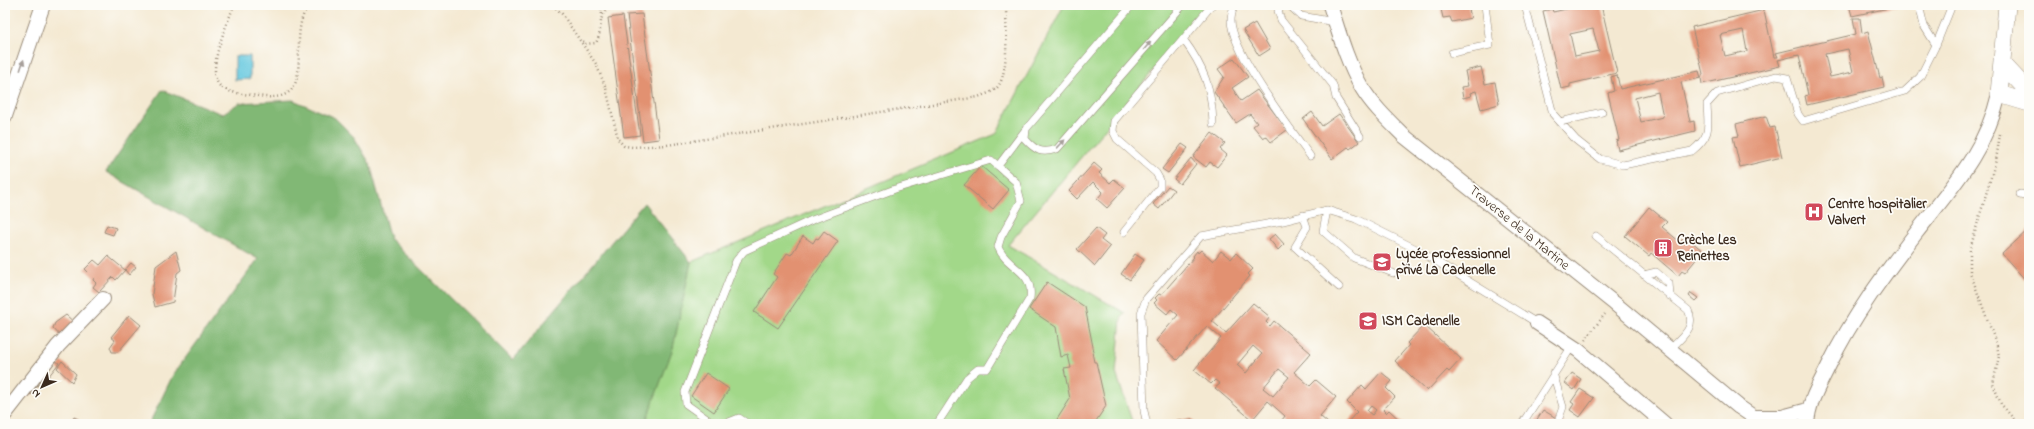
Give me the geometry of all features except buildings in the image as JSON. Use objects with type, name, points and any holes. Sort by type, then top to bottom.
[{"type":"street","points":[[5,116],[43,5]]},
{"type":"street","name":"Traverse de la Martine","points":[[1330,5],[1346,55],[1362,88],[1381,113],[1411,141],[1614,303],[1739,408],[1758,420],[1782,417],[1807,417]]},
{"type":"street","points":[[1807,417],[1839,345],[1859,310],[1969,165],[1986,136],[1994,117],[1999,94],[2003,64],[2007,5]]},
{"type":"street","points":[[2003,64],[2029,92]]},
{"type":"street","points":[[1999,94],[2029,103]]},
{"type":"street","points":[[5,414],[58,346],[103,299]]},
{"type":"street","points":[[1537,323],[1575,348],[1665,424]]},
{"type":"lane","points":[[998,166],[1026,129],[1132,5]]},
{"type":"lane","points":[[1026,129],[1025,139],[1034,148],[1048,152],[1057,149],[1183,5]]},
{"type":"lane","points":[[1124,232],[1160,187],[1160,180],[1156,173],[1117,139],[1113,131],[1114,121],[1212,5]]},
{"type":"lane","points":[[1234,5],[1231,20],[1234,35],[1247,64],[1310,156]]},
{"type":"lane","points":[[1282,5],[1278,11],[1281,20],[1333,85],[1336,98],[1360,136]]},
{"type":"lane","points":[[1289,5],[1301,16],[1335,22]]},
{"type":"lane","points":[[1452,53],[1490,45],[1485,5]]},
{"type":"lane","points":[[1525,5],[1553,114],[1576,140],[1600,159],[1622,165],[1692,151],[1708,134],[1707,104],[1717,93],[1776,76],[1787,78],[1798,114],[1803,121],[1905,91],[1920,77],[1936,45],[1952,5]]},
{"type":"lane","points":[[1919,5],[1924,26],[1936,45]]},
{"type":"lane","points":[[1183,39],[1196,56],[1210,88],[1213,124]]},
{"type":"lane","points":[[1560,122],[1602,112]]},
{"type":"lane","points":[[714,424],[686,404],[685,392],[736,261],[744,251],[812,220],[895,189],[991,160],[1016,182],[1020,201],[1001,237],[998,247],[1001,255],[1026,278],[1031,287],[1030,298],[987,369],[978,369],[967,378],[937,424]]},
{"type":"lane","points":[[2020,194],[2029,196]]},
{"type":"lane","points":[[1327,210],[1323,231],[1354,258],[1393,273]]},
{"type":"lane","points":[[1147,424],[1144,411],[1141,319],[1146,299],[1201,236],[1284,221],[1327,210],[1356,219],[1416,249],[1537,323]]},
{"type":"lane","points":[[1303,215],[1307,227],[1295,247],[1339,287]]},
{"type":"lane","points":[[1596,236],[1644,275],[1656,272],[1669,283],[1670,296],[1688,310],[1692,318],[1691,326],[1670,350]]},
{"type":"lane","points":[[1522,424],[1553,373],[1575,348]]},
{"type":"lane","points":[[1553,373],[1563,407],[1559,418]]},
{"type":"lane","points":[[724,424],[739,418],[748,424]]},
{"type":"path","points":[[234,5],[214,62],[218,84],[226,90],[273,98],[288,93],[299,76],[298,29],[304,11],[308,5]]},
{"type":"path","points":[[389,5],[397,5]]},
{"type":"path","points":[[553,5],[562,14],[596,64],[606,88],[618,139],[624,146],[633,147],[660,146],[978,97],[991,92],[999,85],[1005,62],[1006,5]]},
{"type":"path","points":[[576,36],[585,44],[596,44],[599,38],[602,15],[601,5]]},
{"type":"path","points":[[602,15],[608,8],[621,5]]},
{"type":"path","points":[[1994,117],[2001,136],[1999,149],[1970,249],[1970,272],[1997,346],[1999,356],[1993,384],[1994,389],[2001,404],[2018,424]]},
{"type":"path","points":[[1575,348],[1614,303]]},
{"type":"green space","points":[[1064,5],[1208,5],[1008,245],[1125,313],[1121,319],[1116,373],[1133,424],[490,424],[638,282],[691,262],[996,134]]},
{"type":"green space","points":[[162,90],[222,114],[239,103],[293,100],[335,118],[354,137],[370,164],[390,239],[513,360],[644,203],[691,262],[673,348],[645,424],[149,424],[173,375],[258,259],[106,172]]},
{"type":"water","points":[[235,56],[250,56],[250,79],[235,80]]},
{"type":"place","name":"Centre hospitalier Valvert","points":[[1814,212]]},
{"type":"place","name":"Crèche Les Reinettes","points":[[1663,248]]},
{"type":"place","name":"Lycée professionnel privé La Cadenelle","points":[[1382,262]]},
{"type":"place","name":"ISM Cadenelle","points":[[1368,321]]}]
